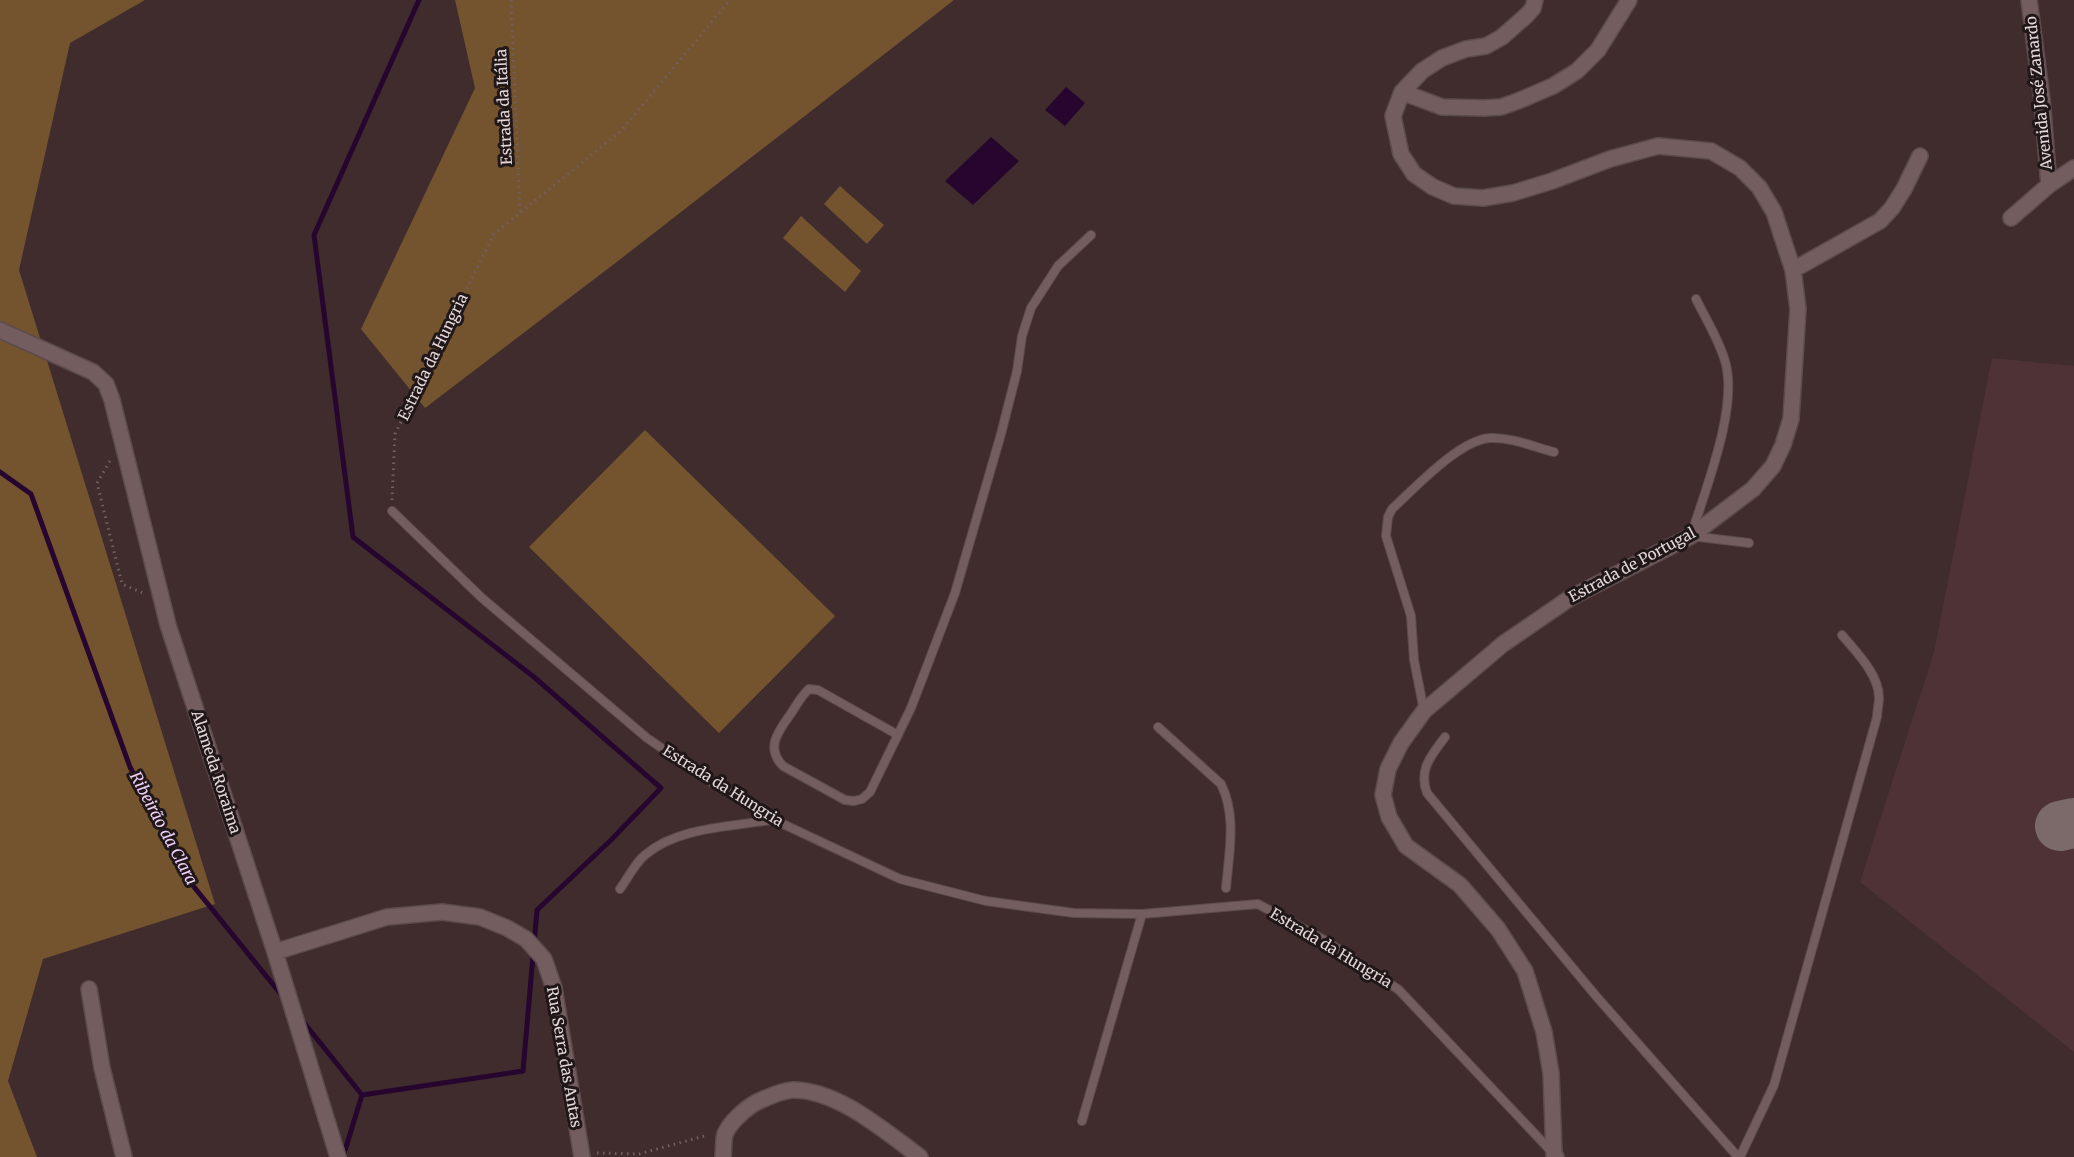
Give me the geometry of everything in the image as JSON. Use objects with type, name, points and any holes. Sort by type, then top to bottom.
[{"type":"street","name":"Estrada de Portugal","points":[[1535,0],[1533,8],[1527,15],[1502,37],[1486,46],[1466,49],[1442,58],[1422,71],[1402,92],[1393,116],[1401,154],[1414,174],[1433,187],[1454,196],[1483,198],[1513,193],[1552,182],[1610,159],[1658,147],[1711,151],[1740,168],[1759,187],[1774,212],[1793,270],[1798,309],[1791,419],[1783,445],[1773,466],[1754,489],[1691,536],[1570,598],[1503,644],[1424,711],[1401,742],[1388,769],[1383,795],[1389,817],[1406,846],[1460,885],[1498,929],[1525,971],[1545,1032],[1551,1072],[1555,1155]]},
{"type":"street","points":[[1402,92],[1442,107],[1501,107],[1518,101],[1553,86],[1577,71],[1598,50],[1629,0]]},
{"type":"street","name":"Avenida José Zanardo","points":[[2029,0],[2042,100],[2049,185]]},
{"type":"street","points":[[1793,270],[1880,221],[1904,189],[1920,156]]},
{"type":"street","points":[[2011,218],[2049,185],[2074,168]]},
{"type":"street","name":"Alameda Roraima","points":[[0,330],[81,364],[106,384],[112,399],[172,636],[275,952],[338,1157]]},
{"type":"street","name":"Rua Serra das Antas","points":[[275,952],[387,917],[442,912],[480,917],[526,939],[544,959],[554,988],[581,1154]]},
{"type":"street","points":[[89,989],[102,1068],[124,1157]]},
{"type":"street","points":[[723,1157],[725,1134],[737,1118],[753,1104],[772,1095],[792,1090],[817,1094],[836,1101],[872,1122],[920,1157]]},
{"type":"lane","points":[[898,735],[818,690],[809,689],[777,733],[774,750],[776,760],[783,766],[845,800],[862,799],[870,792],[898,735],[911,708],[955,593],[1001,434],[1017,371],[1022,336],[1031,308],[1058,266],[1091,235]]},
{"type":"lane","points":[[1696,298],[1725,361],[1729,381],[1728,406],[1691,536],[1749,543]]},
{"type":"lane","points":[[1424,711],[1414,660],[1411,616],[1386,536],[1388,517],[1392,509],[1458,450],[1475,441],[1504,438],[1554,452]]},
{"type":"lane","name":"Estrada da Hungria","points":[[392,511],[482,598],[647,738],[711,782],[776,819],[900,879],[986,901],[1074,914],[1142,914],[1258,904],[1326,941],[1400,990],[1555,1155]]},
{"type":"lane","points":[[1445,737],[1426,763],[1423,783],[1427,793],[1596,996],[1739,1157],[1774,1085],[1877,717],[1880,697],[1875,681],[1866,665],[1842,635]]},
{"type":"lane","points":[[1158,727],[1221,784],[1227,796],[1231,831],[1226,888]]},
{"type":"lane","points":[[620,888],[644,856],[664,841],[696,832],[776,819]]},
{"type":"lane","points":[[1082,1121],[1142,914]]},
{"type":"path","name":"Estrada da Itália","points":[[511,0],[520,213]]},
{"type":"path","name":"Estrada da Hungria","points":[[392,511],[396,434],[494,234],[621,131],[730,0]]},
{"type":"path","points":[[123,441],[97,483],[122,584],[162,600]]},
{"type":"path","points":[[581,1154],[639,1154],[702,1136],[725,1134]]},
{"type":"shaded area","points":[[0,0],[145,0],[70,43],[19,270],[215,904],[43,959],[8,1081],[37,1157],[0,1157]]},
{"type":"shaded area","points":[[455,0],[954,0],[425,408],[361,329],[475,88]]},
{"type":"shaded area","points":[[1066,87],[1085,103],[1065,126],[1045,110]]},
{"type":"shaded area","points":[[991,137],[1019,161],[973,205],[945,181]]},
{"type":"shaded area","points":[[840,186],[884,225],[867,244],[824,204]]},
{"type":"shaded area","points":[[801,216],[861,271],[845,292],[783,238]]},
{"type":"shaded area","points":[[1992,358],[2074,366],[2074,1052],[1860,882],[1934,652]]},
{"type":"shaded area","points":[[645,430],[835,616],[719,733],[529,547]]},
{"type":"waterway","points":[[362,1095],[523,1071],[537,910],[611,840],[661,788],[534,677],[353,537],[314,235],[419,0]]},
{"type":"waterway","name":"Ribeirão da Clara","points":[[0,472],[31,494],[130,767],[186,877],[284,998]]},
{"type":"waterway","name":"Ribeirão da Clara","points":[[301,1019],[362,1095],[343,1157]]},
{"type":"taxiway","points":[[2060,826],[2074,823]]}]
